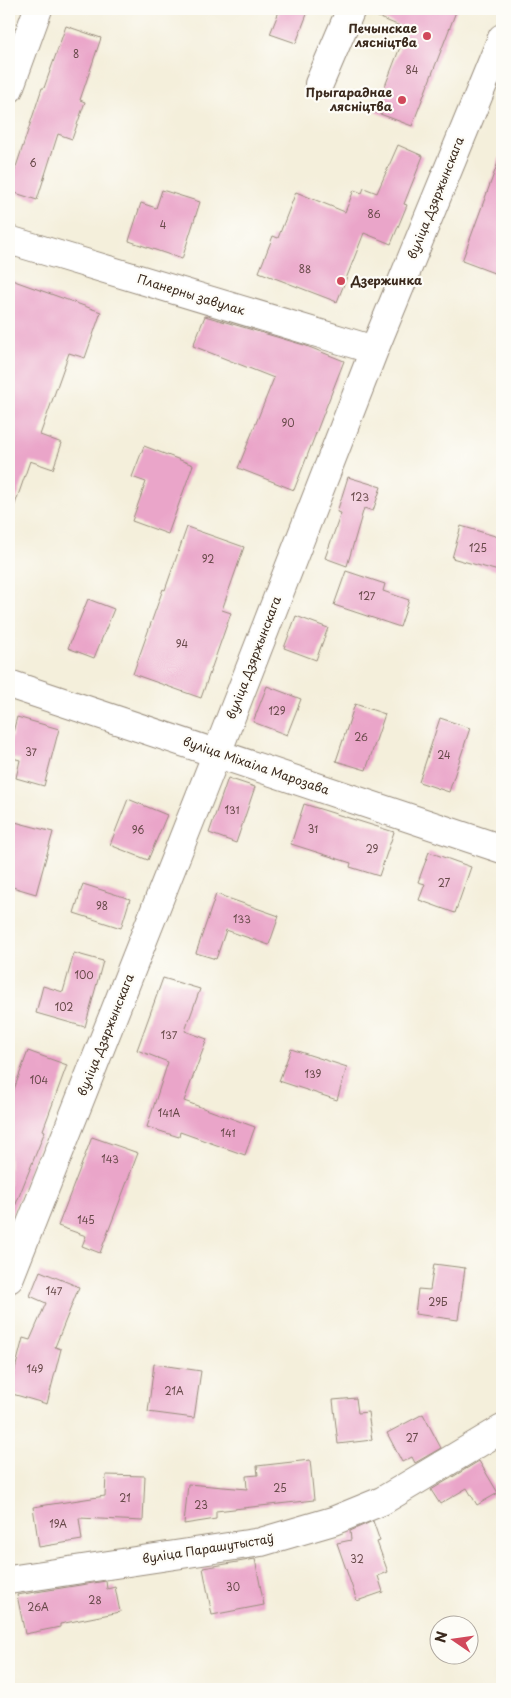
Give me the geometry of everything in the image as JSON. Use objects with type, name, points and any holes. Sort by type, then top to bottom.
[{"type":"street","points":[[9,89],[38,9]]},
{"type":"street","points":[[319,84],[351,9]]},
{"type":"street","name":"вуліца Дзяржынскага","points":[[9,1279],[374,350],[502,38]]},
{"type":"street","name":"Планерны завулак","points":[[9,240],[374,350]]},
{"type":"street","name":"вуліца Міхаіла Марозава","points":[[9,684],[502,849]]},
{"type":"street","name":"вуліца Парашутыстаў","points":[[9,1580],[261,1542],[333,1521],[382,1501],[502,1429]]},
{"type":"building","points":[[280,9],[309,9],[296,43],[270,34]]},
{"type":"building","points":[[366,9],[457,9],[412,126],[375,112],[407,29],[366,12]]},
{"type":"building","points":[[66,26],[101,38],[80,100],[85,102],[72,139],[58,134],[37,200],[9,191],[9,188],[42,88],[44,88]]},
{"type":"building","points":[[398,145],[423,156],[404,204],[407,205],[391,244],[364,233],[337,302],[259,272],[273,236],[278,238],[296,192],[345,212],[354,190],[362,193],[364,188],[377,193]]},
{"type":"building","points":[[500,157],[502,158],[502,276],[462,261]]},
{"type":"building","points":[[162,190],[200,202],[182,259],[129,241],[141,203],[156,208]]},
{"type":"building","points":[[9,279],[101,312],[85,358],[69,353],[40,435],[62,443],[53,469],[30,461],[12,513],[9,512]]},
{"type":"building","points":[[205,316],[304,345],[344,361],[294,490],[238,468],[274,378],[193,346]]},
{"type":"building","points":[[144,446],[193,465],[168,534],[132,521],[146,482],[132,477]]},
{"type":"building","points":[[348,477],[381,487],[373,511],[364,508],[347,566],[325,558],[341,513],[337,512]]},
{"type":"building","points":[[461,526],[502,538],[502,572],[452,558]]},
{"type":"building","points":[[187,527],[244,547],[222,610],[231,613],[201,698],[133,674]]},
{"type":"building","points":[[346,571],[385,584],[383,591],[409,600],[400,627],[334,605]]},
{"type":"building","points":[[88,599],[114,609],[94,658],[68,648]]},
{"type":"building","points":[[296,616],[328,628],[316,660],[284,648]]},
{"type":"building","points":[[267,686],[301,699],[287,735],[253,722]]},
{"type":"building","points":[[355,704],[385,714],[366,770],[336,761]]},
{"type":"building","points":[[17,717],[59,729],[44,786],[16,778],[20,760],[9,757],[9,747]]},
{"type":"building","points":[[440,718],[470,728],[449,792],[419,782]]},
{"type":"building","points":[[228,778],[255,787],[236,843],[209,833]]},
{"type":"building","points":[[128,799],[167,815],[148,860],[110,845]]},
{"type":"building","points":[[304,804],[394,832],[379,876],[350,867],[351,863],[291,844]]},
{"type":"building","points":[[15,822],[53,832],[36,894],[9,886],[9,846]]},
{"type":"building","points":[[429,852],[471,867],[455,913],[419,900],[425,884],[418,882]]},
{"type":"building","points":[[83,884],[130,899],[121,928],[74,913]]},
{"type":"building","points":[[216,894],[279,916],[269,945],[226,930],[216,959],[196,953]]},
{"type":"building","points":[[74,953],[103,961],[85,1027],[36,1013],[43,986],[63,992]]},
{"type":"building","points":[[163,978],[200,989],[185,1031],[207,1039],[184,1101],[255,1127],[245,1155],[180,1132],[179,1137],[147,1127],[168,1062],[137,1050]]},
{"type":"building","points":[[291,1049],[347,1067],[337,1100],[279,1081]]},
{"type":"building","points":[[28,1051],[67,1065],[43,1130],[45,1131],[10,1219],[9,1103]]},
{"type":"building","points":[[92,1137],[138,1153],[100,1253],[82,1246],[86,1236],[58,1226]]},
{"type":"building","points":[[434,1264],[465,1268],[458,1320],[415,1314],[418,1289],[430,1290]]},
{"type":"building","points":[[40,1271],[79,1287],[55,1347],[61,1349],[47,1404],[9,1393],[23,1338],[30,1340],[46,1303],[30,1296]]},
{"type":"building","points":[[154,1364],[201,1371],[194,1418],[148,1412]]},
{"type":"building","points":[[356,1398],[358,1413],[368,1412],[372,1440],[338,1444],[333,1400]]},
{"type":"building","points":[[423,1414],[441,1448],[415,1463],[412,1457],[402,1462],[387,1433]]},
{"type":"building","points":[[310,1460],[314,1500],[216,1511],[216,1519],[184,1524],[188,1484],[247,1489],[246,1476],[258,1475],[257,1466]]},
{"type":"building","points":[[479,1461],[498,1493],[477,1505],[467,1488],[440,1504],[431,1490]]},
{"type":"building","points":[[106,1475],[145,1476],[143,1521],[79,1518],[82,1540],[39,1547],[33,1507],[105,1496]]},
{"type":"building","points":[[373,1521],[380,1541],[377,1542],[388,1572],[378,1576],[383,1592],[357,1601],[337,1543],[351,1540],[350,1531]]},
{"type":"building","points":[[255,1559],[264,1605],[212,1615],[203,1568]]},
{"type":"building","points":[[106,1581],[107,1589],[115,1587],[120,1612],[60,1624],[60,1627],[25,1634],[17,1595]]},
{"type":"place","name":"Печынскае лясніцтва","points":[[427,36]]},
{"type":"place","name":"Прыгараднае лясніцтва","points":[[402,100]]},
{"type":"place","name":"Дзержинка","points":[[341,281]]}]
